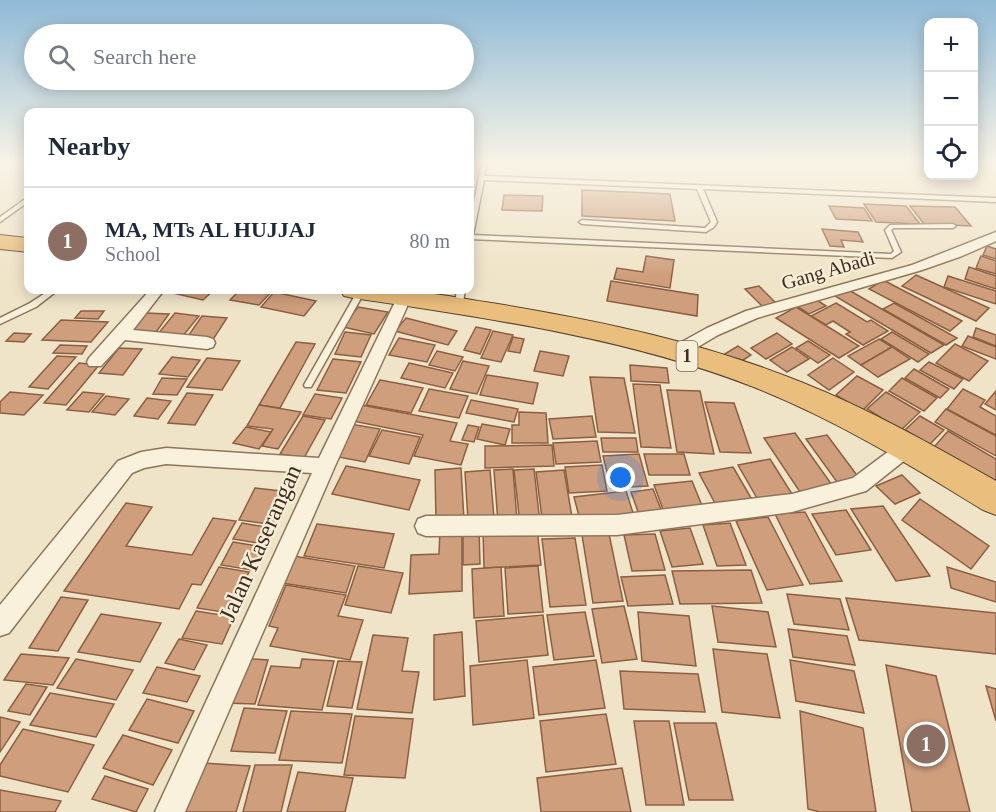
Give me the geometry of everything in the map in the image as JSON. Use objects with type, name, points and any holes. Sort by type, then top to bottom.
[{"type":"highway","points":[[0,242],[24,245]]},
{"type":"highway","name":"1","points":[[381,294],[405,298],[459,298],[544,322],[675,353],[761,378],[813,399],[908,447],[996,499]]},
{"type":"street","name":"Gang Abadi","points":[[675,353],[699,338],[800,298],[965,252],[996,236]]},
{"type":"street","points":[[94,362],[121,334],[154,294]]},
{"type":"street","name":"Jalan Kaserangan","points":[[170,812],[325,466],[405,298]]},
{"type":"street","points":[[121,334],[207,343]]},
{"type":"street","points":[[426,526],[616,525],[792,503],[859,485],[908,447]]},
{"type":"street","points":[[0,624],[125,467],[141,460],[166,456],[325,466]]},
{"type":"lane","points":[[474,215],[477,200]]},
{"type":"lane","points":[[582,222],[706,230],[714,222],[705,200]]},
{"type":"lane","points":[[0,220],[24,202]]},
{"type":"lane","points":[[474,236],[892,256],[898,252],[888,230],[892,226],[953,226]]},
{"type":"lane","points":[[0,321],[33,305],[48,294]]},
{"type":"lane","points":[[308,384],[355,294]]},
{"type":"building","points":[[503,200],[543,200],[542,211],[502,210]]},
{"type":"building","points":[[582,200],[671,200],[675,221],[582,216]]},
{"type":"building","points":[[864,204],[906,206],[920,224],[876,222]]},
{"type":"building","points":[[829,206],[864,208],[872,221],[836,219]]},
{"type":"building","points":[[910,206],[955,207],[971,226],[924,224]]},
{"type":"building","points":[[822,229],[858,232],[863,242],[841,240],[844,247],[830,246]]},
{"type":"building","points":[[987,246],[996,249],[996,259],[983,255]]},
{"type":"building","points":[[646,256],[674,260],[670,288],[614,279],[617,268],[643,272]]},
{"type":"building","points":[[981,256],[996,261],[996,274],[976,268]]},
{"type":"building","points":[[969,267],[996,276],[996,289],[965,279]]},
{"type":"building","points":[[916,275],[989,308],[976,321],[902,286]]},
{"type":"building","points":[[948,276],[996,291],[996,304],[944,287]]},
{"type":"building","points":[[883,280],[962,321],[950,331],[869,289]]},
{"type":"building","points":[[611,281],[698,295],[697,316],[607,301]]},
{"type":"building","points":[[759,286],[776,303],[762,306],[745,289]]},
{"type":"building","points":[[847,289],[944,345],[931,353],[835,296]]},
{"type":"building","points":[[177,294],[210,294],[203,300]]},
{"type":"building","points":[[236,294],[269,294],[259,305],[230,300]]},
{"type":"building","points":[[272,294],[316,301],[304,316],[261,307]]},
{"type":"building","points":[[812,297],[826,306],[809,314],[795,305]]},
{"type":"building","points":[[836,303],[867,322],[871,320],[888,331],[863,345],[846,334],[850,332],[833,321],[826,325],[811,316]]},
{"type":"building","points":[[894,303],[957,338],[946,345],[883,309]]},
{"type":"building","points":[[358,307],[388,312],[374,334],[343,327]]},
{"type":"building","points":[[796,307],[859,346],[839,358],[776,318]]},
{"type":"building","points":[[81,311],[104,311],[98,319],[75,318]]},
{"type":"building","points":[[145,313],[169,314],[154,335],[129,334]]},
{"type":"building","points":[[175,313],[199,316],[182,337],[157,335]]},
{"type":"building","points":[[202,316],[227,318],[212,341],[186,339]]},
{"type":"building","points":[[406,318],[457,331],[448,345],[395,331]]},
{"type":"building","points":[[61,320],[108,322],[91,342],[42,340]]},
{"type":"building","points":[[476,327],[491,330],[480,354],[464,350]]},
{"type":"building","points":[[976,328],[996,335],[996,346],[973,337]]},
{"type":"building","points":[[493,331],[513,335],[501,362],[481,358]]},
{"type":"building","points":[[345,332],[371,335],[361,357],[335,354]]},
{"type":"building","points":[[892,332],[929,354],[918,362],[881,339]]},
{"type":"building","points":[[14,333],[31,334],[24,342],[6,341]]},
{"type":"building","points":[[777,333],[792,344],[766,359],[751,348]]},
{"type":"building","points":[[968,336],[996,347],[996,359],[962,346]]},
{"type":"building","points":[[513,337],[524,339],[520,353],[508,351]]},
{"type":"building","points":[[399,338],[435,345],[427,362],[389,355]]},
{"type":"building","points":[[879,339],[892,347],[861,365],[848,356]]},
{"type":"building","points":[[808,341],[830,355],[818,363],[796,348]]},
{"type":"building","points":[[296,342],[315,344],[280,408],[259,405]]},
{"type":"building","points":[[955,344],[988,361],[969,381],[936,363]]},
{"type":"building","points":[[60,345],[87,346],[82,354],[53,353]]},
{"type":"building","points":[[738,346],[751,355],[737,364],[723,355]]},
{"type":"building","points":[[792,347],[809,359],[787,372],[770,360]]},
{"type":"building","points":[[892,347],[910,359],[878,377],[861,365]]},
{"type":"building","points":[[119,348],[142,349],[123,375],[99,373]]},
{"type":"building","points":[[437,351],[463,357],[455,371],[429,365]]},
{"type":"building","points":[[540,351],[569,356],[563,376],[534,371]]},
{"type":"building","points":[[57,356],[76,357],[48,389],[29,387]]},
{"type":"building","points":[[172,357],[200,360],[188,377],[159,374]]},
{"type":"building","points":[[207,358],[240,361],[222,390],[187,387]]},
{"type":"building","points":[[833,358],[854,372],[829,390],[808,375]]},
{"type":"building","points":[[333,359],[361,362],[346,393],[317,390]]},
{"type":"building","points":[[463,361],[489,366],[477,394],[450,389]]},
{"type":"building","points":[[929,362],[963,379],[954,389],[920,370]]},
{"type":"building","points":[[79,363],[99,365],[66,405],[44,403]]},
{"type":"building","points":[[409,363],[453,373],[445,388],[401,378]]},
{"type":"building","points":[[630,365],[667,368],[669,383],[631,381]]},
{"type":"building","points":[[914,369],[949,389],[940,398],[905,378]]},
{"type":"building","points":[[487,375],[538,383],[533,404],[480,395]]},
{"type":"building","points":[[857,376],[883,390],[862,411],[836,395]]},
{"type":"building","points":[[590,377],[624,378],[635,433],[598,432]]},
{"type":"building","points":[[162,378],[187,379],[177,395],[153,394]]},
{"type":"building","points":[[902,378],[937,398],[924,411],[889,391]]},
{"type":"building","points":[[380,380],[423,388],[411,413],[366,405]]},
{"type":"building","points":[[633,384],[660,385],[671,448],[641,447]]},
{"type":"building","points":[[429,389],[468,396],[459,418],[419,411]]},
{"type":"building","points":[[963,389],[985,400],[980,407],[996,416],[996,435],[947,409]]},
{"type":"building","points":[[667,390],[700,391],[714,454],[677,452]]},
{"type":"building","points":[[996,391],[996,410],[985,404]]},
{"type":"building","points":[[10,392],[43,395],[24,415],[0,413],[0,402]]},
{"type":"building","points":[[83,392],[104,394],[89,412],[67,410]]},
{"type":"building","points":[[886,392],[920,412],[901,430],[867,409]]},
{"type":"building","points":[[187,393],[213,395],[195,425],[168,423]]},
{"type":"building","points":[[315,394],[342,398],[331,419],[303,415]]},
{"type":"building","points":[[106,396],[129,399],[115,415],[92,412]]},
{"type":"building","points":[[147,398],[171,401],[158,419],[134,416]]},
{"type":"building","points":[[471,400],[518,409],[514,422],[466,413]]},
{"type":"building","points":[[705,402],[734,403],[751,453],[720,452]]},
{"type":"building","points":[[356,404],[457,423],[450,441],[468,444],[461,465],[414,456],[423,435],[348,420]]},
{"type":"building","points":[[259,405],[301,412],[278,449],[262,446],[273,429],[247,426]]},
{"type":"building","points":[[946,409],[996,436],[996,456],[935,422]]},
{"type":"building","points":[[519,412],[546,413],[548,443],[512,443],[512,425],[519,425]]},
{"type":"building","points":[[303,416],[325,420],[304,458],[280,454]]},
{"type":"building","points":[[592,416],[596,437],[553,439],[549,419]]},
{"type":"building","points":[[920,416],[944,430],[929,445],[905,430]]},
{"type":"building","points":[[350,424],[380,429],[365,462],[333,456]]},
{"type":"building","points":[[482,424],[510,429],[505,445],[477,439]]},
{"type":"building","points":[[468,425],[479,427],[474,442],[462,440]]},
{"type":"building","points":[[246,427],[271,432],[259,449],[233,443]]},
{"type":"building","points":[[382,430],[420,437],[409,464],[369,456]]},
{"type":"building","points":[[948,431],[996,459],[996,484],[934,447]]},
{"type":"building","points":[[795,433],[832,485],[800,492],[764,438]]},
{"type":"building","points":[[827,435],[859,478],[837,482],[806,439]]},
{"type":"building","points":[[601,438],[636,438],[638,452],[603,452]]},
{"type":"building","points":[[597,441],[601,462],[556,464],[553,443]]},
{"type":"building","points":[[552,445],[554,466],[485,468],[485,446]]},
{"type":"building","points":[[639,454],[648,486],[611,488],[603,456]]},
{"type":"building","points":[[644,454],[684,454],[690,475],[649,475]]},
{"type":"building","points":[[770,459],[792,494],[758,500],[738,465]]},
{"type":"building","points":[[602,465],[607,491],[569,493],[565,467]]},
{"type":"building","points":[[346,466],[420,480],[409,510],[332,494]]},
{"type":"building","points":[[733,467],[754,503],[718,509],[699,473]]},
{"type":"building","points":[[461,468],[464,520],[436,522],[435,470]]},
{"type":"building","points":[[513,469],[517,521],[498,523],[494,470]]},
{"type":"building","points":[[534,469],[540,523],[520,524],[514,470]]},
{"type":"building","points":[[490,470],[494,518],[468,520],[465,472]]},
{"type":"building","points":[[564,470],[573,523],[543,525],[536,472]]},
{"type":"building","points":[[902,475],[920,493],[895,504],[876,486]]},
{"type":"building","points":[[692,481],[703,508],[664,512],[654,485]]},
{"type":"building","points":[[255,488],[290,492],[276,525],[239,520]]},
{"type":"building","points":[[653,489],[664,517],[641,520],[631,492]]},
{"type":"building","points":[[626,491],[635,519],[581,524],[574,497]]},
{"type":"building","points":[[920,499],[989,546],[971,569],[902,520]]},
{"type":"building","points":[[126,503],[152,507],[126,546],[192,555],[213,518],[236,521],[201,585],[192,584],[179,609],[64,591]]},
{"type":"building","points":[[883,506],[930,576],[896,581],[851,509]]},
{"type":"building","points":[[846,510],[871,550],[836,555],[812,514]]},
{"type":"building","points":[[805,512],[842,581],[810,584],[775,514]]},
{"type":"building","points":[[768,517],[803,585],[767,590],[736,521]]},
{"type":"building","points":[[242,523],[271,528],[263,544],[233,539]]},
{"type":"building","points":[[730,523],[746,565],[717,566],[703,525]]},
{"type":"building","points":[[317,524],[394,534],[384,568],[304,556]]},
{"type":"building","points":[[479,528],[480,564],[463,565],[463,529]]},
{"type":"building","points":[[537,528],[541,565],[484,568],[483,530]]},
{"type":"building","points":[[690,528],[703,564],[672,567],[660,531]]},
{"type":"building","points":[[462,529],[462,591],[409,594],[411,555],[439,554],[440,530]]},
{"type":"building","points":[[609,534],[623,601],[593,603],[582,535]]},
{"type":"building","points":[[655,534],[665,570],[632,571],[624,535]]},
{"type":"building","points":[[575,538],[586,605],[550,607],[542,539]]},
{"type":"building","points":[[233,542],[263,547],[252,570],[221,565]]},
{"type":"building","points":[[287,555],[355,566],[346,593],[275,582]]},
{"type":"building","points":[[358,566],[403,573],[391,613],[345,605]]},
{"type":"building","points":[[538,566],[543,612],[508,614],[505,568]]},
{"type":"building","points":[[219,567],[249,572],[229,613],[197,608]]},
{"type":"building","points":[[501,567],[504,616],[474,618],[472,569]]},
{"type":"building","points":[[947,567],[996,582],[996,602],[951,588]]},
{"type":"building","points":[[751,570],[762,603],[680,604],[672,571]]},
{"type":"building","points":[[665,575],[673,604],[628,606],[621,577]]},
{"type":"building","points":[[286,585],[346,595],[338,616],[363,620],[350,660],[270,646],[278,628],[269,626]]},
{"type":"building","points":[[787,594],[840,599],[849,630],[794,624]]},
{"type":"building","points":[[61,597],[88,600],[58,651],[29,648]]},
{"type":"building","points":[[846,598],[996,613],[996,654],[859,640]]},
{"type":"building","points":[[624,606],[637,659],[602,663],[592,609]]},
{"type":"building","points":[[712,606],[768,612],[776,647],[718,642]]},
{"type":"building","points":[[196,611],[234,617],[222,644],[182,638]]},
{"type":"building","points":[[585,612],[594,656],[554,660],[547,615]]},
{"type":"building","points":[[638,612],[689,616],[696,666],[642,661]]},
{"type":"building","points":[[101,614],[161,623],[140,662],[78,652]]},
{"type":"building","points":[[543,615],[548,655],[479,662],[476,621]]},
{"type":"building","points":[[788,629],[847,636],[855,665],[793,657]]},
{"type":"building","points":[[462,632],[465,696],[434,700],[434,635]]},
{"type":"building","points":[[373,635],[408,638],[402,671],[419,672],[412,713],[357,709]]},
{"type":"building","points":[[179,639],[207,645],[194,670],[165,663]]},
{"type":"building","points":[[713,649],[767,654],[780,718],[722,712]]},
{"type":"building","points":[[21,654],[69,658],[53,685],[4,680]]},
{"type":"building","points":[[239,658],[268,660],[255,704],[224,703]]},
{"type":"building","points":[[76,659],[133,670],[116,700],[57,688]]},
{"type":"building","points":[[302,659],[334,661],[322,710],[258,705],[271,666],[300,668]]},
{"type":"building","points":[[527,660],[534,718],[473,725],[470,666]]},
{"type":"building","points":[[596,660],[605,708],[539,715],[533,667]]},
{"type":"building","points":[[790,660],[854,671],[864,713],[796,701]]},
{"type":"building","points":[[338,661],[362,662],[352,708],[327,706]]},
{"type":"building","points":[[886,665],[936,676],[970,812],[912,812]]},
{"type":"building","points":[[157,667],[200,676],[187,702],[143,693]]},
{"type":"building","points":[[620,671],[698,674],[705,712],[624,709]]},
{"type":"building","points":[[26,684],[47,687],[30,715],[8,711]]},
{"type":"building","points":[[986,686],[996,689],[996,721]]},
{"type":"building","points":[[50,693],[114,704],[96,737],[30,725]]},
{"type":"building","points":[[147,699],[194,711],[178,743],[129,730]]},
{"type":"building","points":[[244,708],[287,711],[275,753],[231,751]]},
{"type":"building","points":[[291,711],[352,714],[342,763],[279,760]]},
{"type":"building","points":[[800,711],[863,728],[876,812],[820,812],[808,809]]},
{"type":"building","points":[[606,714],[616,764],[546,772],[540,721]]},
{"type":"building","points":[[355,716],[413,719],[405,778],[344,775]]},
{"type":"building","points":[[0,717],[20,722],[0,752]]},
{"type":"building","points":[[634,721],[669,721],[684,805],[646,805]]},
{"type":"building","points":[[674,723],[716,723],[733,800],[689,800]]},
{"type":"building","points":[[23,729],[94,745],[68,792],[0,776],[0,765]]},
{"type":"building","points":[[123,735],[172,750],[153,785],[103,768]]},
{"type":"building","points":[[202,763],[250,766],[236,812],[185,812]]},
{"type":"building","points":[[255,765],[292,765],[281,812],[243,812]]},
{"type":"building","points":[[622,768],[631,812],[541,812],[537,778]]},
{"type":"building","points":[[298,772],[353,778],[345,812],[287,812]]},
{"type":"building","points":[[105,776],[148,789],[136,812],[92,799]]},
{"type":"building","points":[[0,790],[61,801],[55,812],[0,812]]},
{"type":"place","name":"MA, MTs AL HUJJAJ","points":[[926,744]]}]
